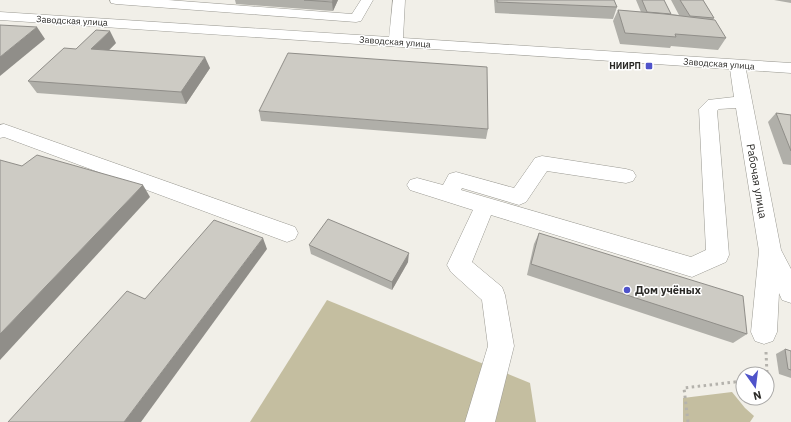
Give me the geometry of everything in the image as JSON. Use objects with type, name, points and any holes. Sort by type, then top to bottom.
[{"type":"street","points":[[116,0],[356,18],[367,0]]},
{"type":"street","points":[[396,42],[399,0]]},
{"type":"street","name":"Заводская улица","points":[[0,16],[791,68]]},
{"type":"street","name":"Рабочая улица","points":[[737,65],[770,251],[791,292]]},
{"type":"street","points":[[417,186],[692,267],[718,255],[708,108],[714,104],[743,102]]},
{"type":"street","points":[[0,132],[4,130],[287,233]]},
{"type":"street","points":[[449,195],[456,179],[519,197],[542,163],[626,176]]},
{"type":"street","points":[[480,422],[500,346],[493,295],[459,265],[485,206]]},
{"type":"street","points":[[764,332],[770,251]]},
{"type":"path","points":[[688,422],[684,388],[735,382]]},
{"type":"shaded area","points":[[327,300],[530,383],[536,422],[250,422]]},
{"type":"shaded area","points":[[732,392],[735,396],[735,406],[743,406],[754,416],[750,422],[683,422],[683,398]]},
{"type":"building","points":[[304,0],[333,0],[332,2]]},
{"type":"building","points":[[497,0],[614,0],[617,7],[497,2]]},
{"type":"building","points":[[642,0],[664,0],[671,14],[647,12]]},
{"type":"building","points":[[680,0],[703,0],[714,18],[690,16]]},
{"type":"building","points":[[618,10],[715,20],[726,38],[675,34],[676,37],[625,33]]},
{"type":"building","points":[[0,25],[37,27],[0,57]]},
{"type":"building","points":[[96,30],[110,31],[91,49],[205,57],[181,92],[28,81],[64,48],[76,49]]},
{"type":"building","points":[[288,53],[487,67],[488,129],[259,111]]},
{"type":"building","points":[[776,113],[791,115],[791,151]]},
{"type":"building","points":[[37,155],[143,185],[0,334],[0,160],[22,166]]},
{"type":"building","points":[[328,219],[409,253],[392,282],[309,245]]},
{"type":"building","points":[[214,220],[263,238],[124,422],[8,422],[127,291],[145,299]]},
{"type":"building","points":[[539,233],[743,296],[747,334],[531,264]]},
{"type":"building","points":[[785,349],[791,351],[791,370],[788,369]]},
{"type":"place","name":"НИИРП","points":[[649,66]]},
{"type":"place","name":"Дом учёных","points":[[627,290]]}]
